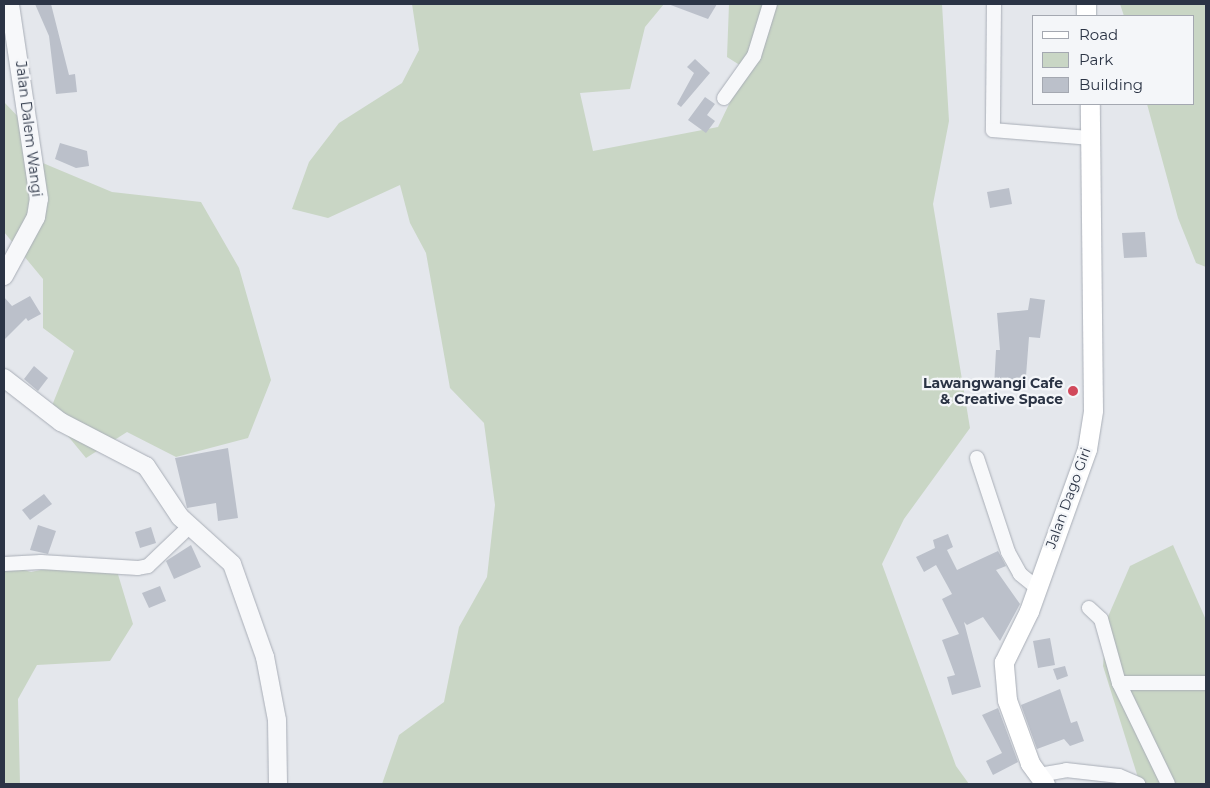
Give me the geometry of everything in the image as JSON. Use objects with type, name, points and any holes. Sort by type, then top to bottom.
[{"type":"main road","name":"Jalan Dago Giri","points":[[1042,780],[1006,700],[1004,669],[1087,449],[1093,410],[1090,105]]},
{"type":"street","name":"Jalan Dalem Wangi","points":[[4,276],[36,217],[39,199],[10,4]]},
{"type":"street","points":[[724,98],[754,56],[770,4]]},
{"type":"street","points":[[994,4],[993,130],[1091,138]]},
{"type":"street","points":[[4,378],[61,422],[146,466],[189,527],[220,550],[242,581],[265,657],[277,720],[278,784]]},
{"type":"street","points":[[977,458],[1008,552],[1020,574],[1036,587]]},
{"type":"street","points":[[4,564],[41,562],[138,568],[148,566],[189,527]]},
{"type":"street","points":[[1089,608],[1101,618],[1119,682],[1168,784]]},
{"type":"street","points":[[1119,682],[1206,683]]},
{"type":"street","points":[[1042,780],[1066,770],[1119,776],[1138,784]]},
{"type":"green space","points":[[412,4],[664,4],[645,27],[630,89],[580,93],[593,151],[718,127],[746,69],[727,57],[729,4],[942,4],[949,121],[933,204],[970,428],[904,519],[882,564],[956,766],[969,784],[382,784],[399,735],[444,702],[459,627],[487,577],[495,505],[484,423],[450,388],[426,253],[410,223],[400,185],[328,218],[292,209],[309,162],[339,123],[402,83],[419,50]]},
{"type":"green space","points":[[1120,4],[1206,4],[1206,267],[1196,263],[1178,218],[1147,105],[1195,105],[1195,15],[1124,15]]},
{"type":"green space","points":[[4,102],[26,125],[38,161],[112,192],[201,202],[239,268],[271,380],[248,438],[176,457],[127,432],[86,458],[49,413],[74,351],[43,328],[43,279],[4,232]]},
{"type":"green space","points":[[1173,545],[1206,620],[1206,784],[1140,784],[1103,666],[1107,619],[1130,566]]},
{"type":"green space","points":[[74,563],[117,571],[133,624],[110,661],[37,665],[18,699],[20,784],[4,784],[4,564],[31,572]]},
{"type":"building","points":[[35,4],[51,4],[69,75],[75,74],[77,92],[56,94],[49,36]]},
{"type":"building","points":[[668,4],[717,4],[708,19]]},
{"type":"building","points":[[695,59],[710,73],[681,107],[677,104],[694,73],[687,67]]},
{"type":"building","points":[[705,97],[715,104],[707,115],[715,121],[706,133],[688,120]]},
{"type":"building","points":[[60,143],[87,151],[89,166],[76,168],[55,159]]},
{"type":"building","points":[[1009,188],[1012,204],[990,208],[987,192]]},
{"type":"building","points":[[1145,232],[1147,257],[1124,258],[1122,233]]},
{"type":"building","points":[[30,296],[41,314],[28,321],[26,318],[4,340],[4,297],[12,306]]},
{"type":"building","points":[[1030,298],[1045,300],[1040,338],[1029,337],[1025,389],[994,387],[996,350],[1000,350],[997,313],[1028,310]]},
{"type":"building","points":[[34,366],[48,378],[38,391],[24,379]]},
{"type":"building","points":[[228,448],[238,518],[218,521],[216,503],[187,508],[175,458]]},
{"type":"building","points":[[44,494],[52,504],[30,520],[22,510]]},
{"type":"building","points":[[38,525],[56,531],[48,554],[30,550]]},
{"type":"building","points":[[151,527],[156,543],[140,548],[135,532]]},
{"type":"building","points":[[948,534],[953,547],[947,550],[957,570],[998,551],[1006,566],[996,570],[1020,604],[1000,641],[983,617],[967,625],[964,622],[981,687],[952,695],[947,677],[955,675],[942,640],[959,634],[942,599],[952,594],[936,565],[924,572],[916,557],[935,548],[933,540]]},
{"type":"building","points":[[191,545],[201,567],[174,579],[166,561]]},
{"type":"building","points":[[160,586],[166,601],[149,608],[142,593]]},
{"type":"building","points":[[1050,638],[1055,665],[1038,668],[1033,641]]},
{"type":"building","points":[[1065,666],[1068,676],[1057,680],[1053,669]]},
{"type":"building","points":[[1060,689],[1071,723],[1077,721],[1084,741],[1070,746],[1064,739],[1037,749],[1021,705]]},
{"type":"building","points":[[998,708],[1018,762],[993,775],[986,761],[1002,753],[982,715]]},
{"type":"place","name":"Lawangwangi Cafe & Creative Space","points":[[1073,391]]}]
